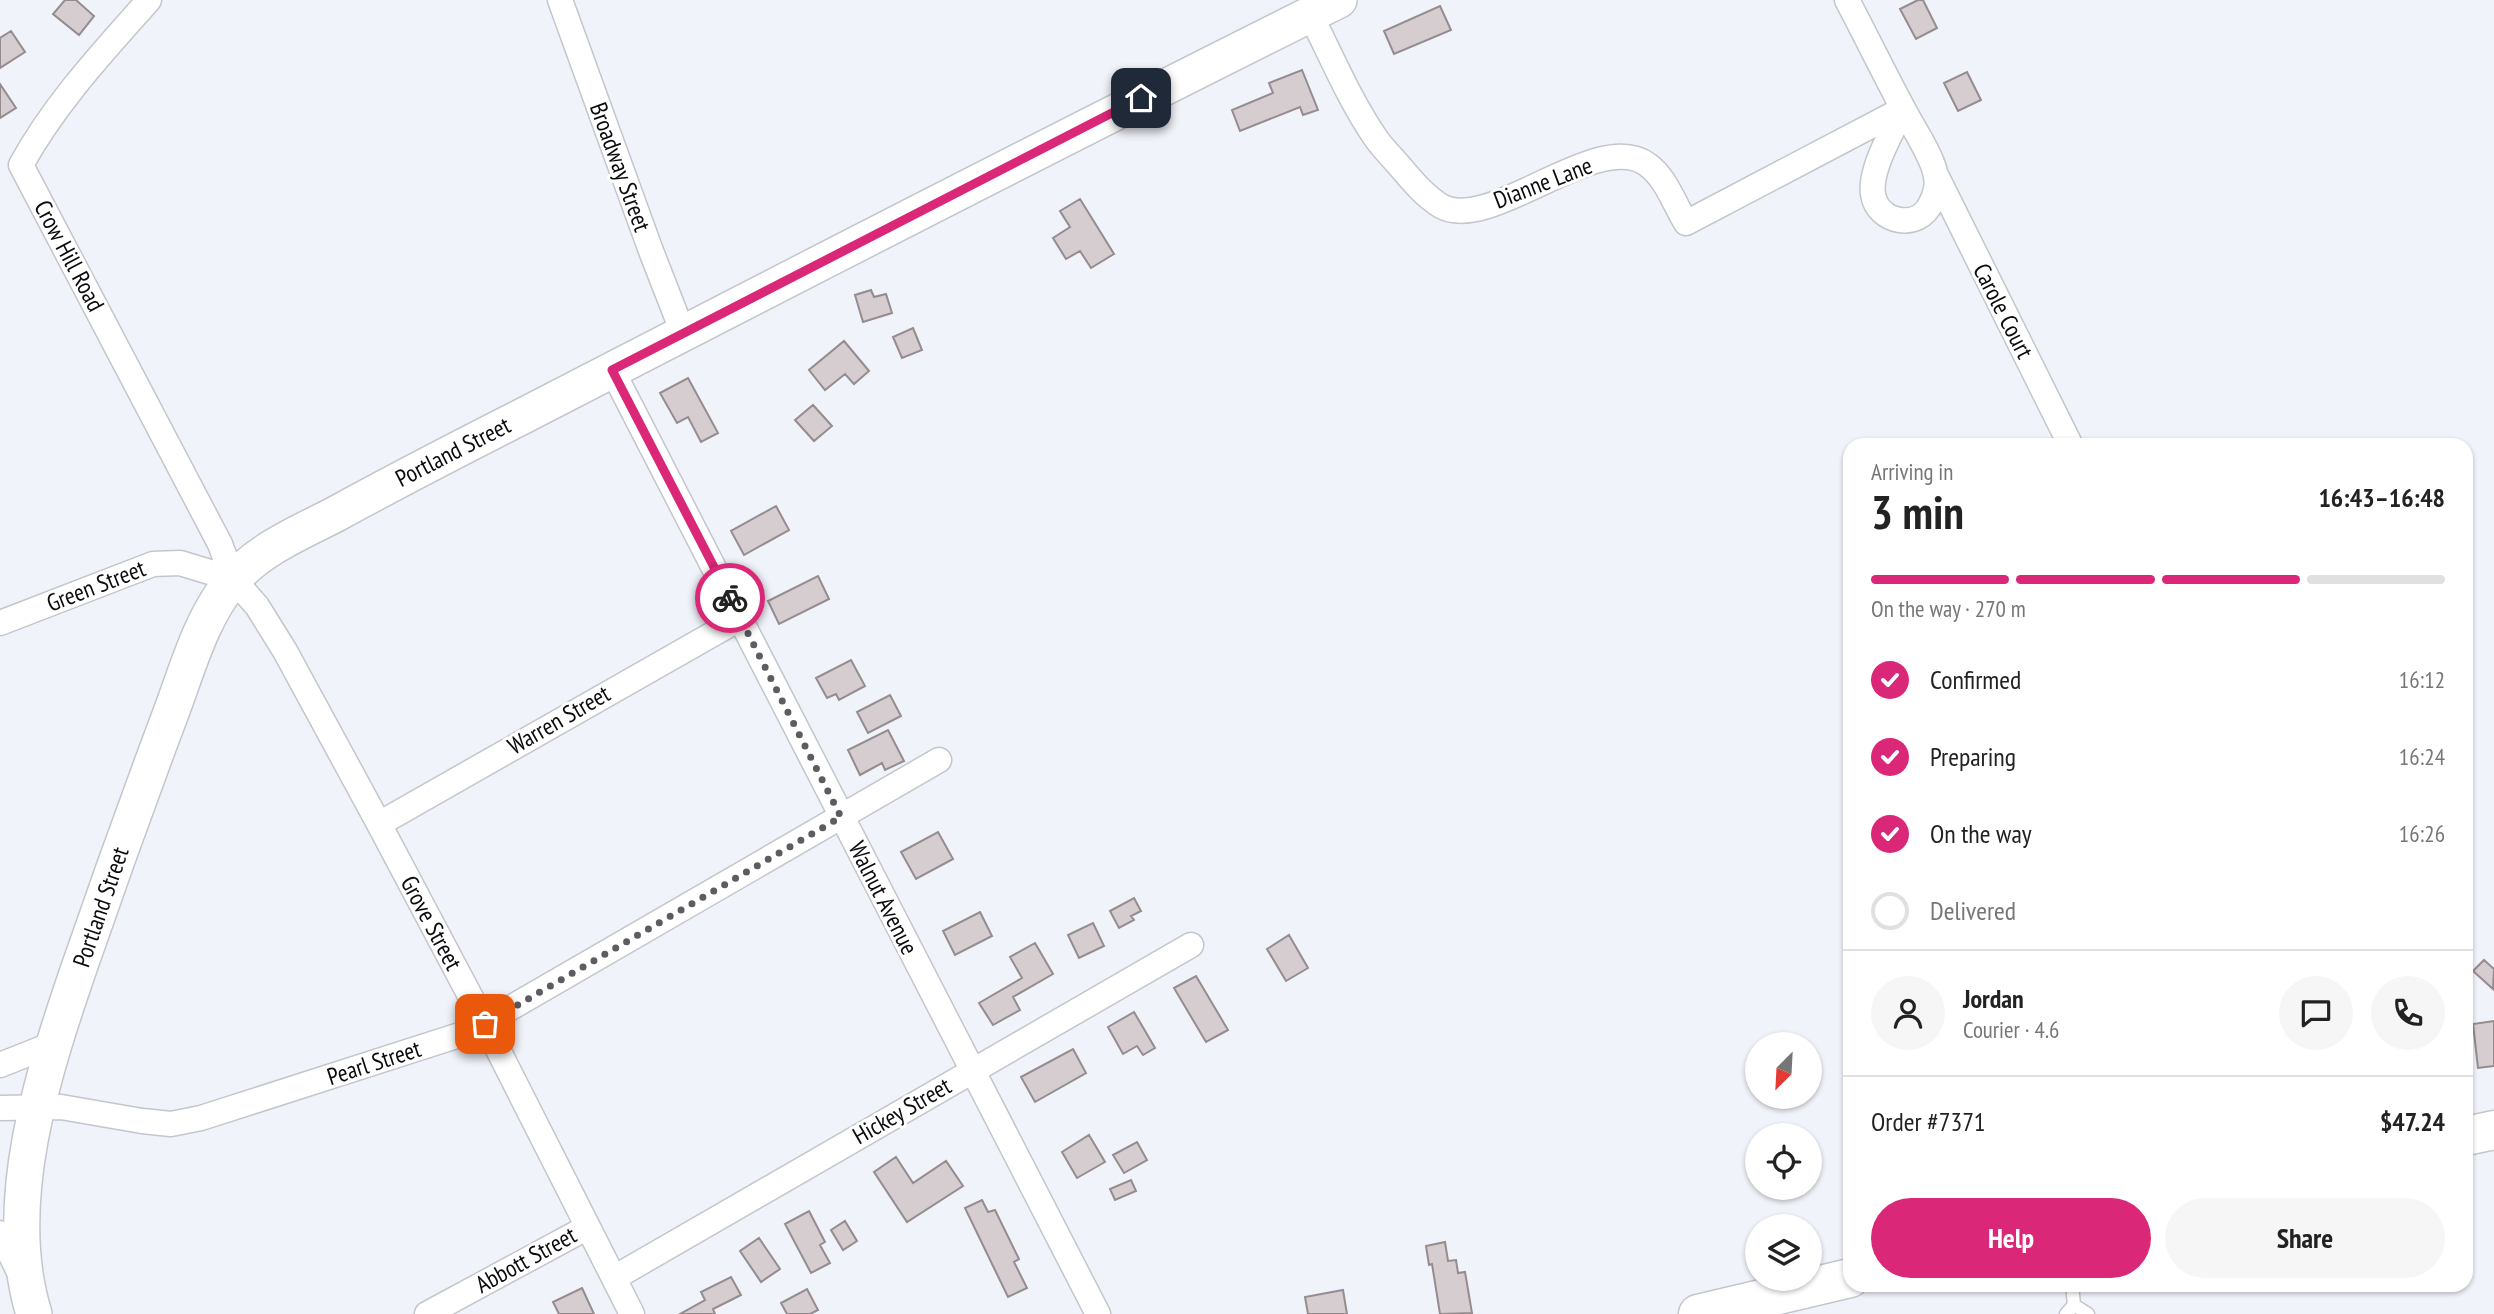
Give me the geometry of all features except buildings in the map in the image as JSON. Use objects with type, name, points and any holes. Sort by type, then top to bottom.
[{"type":"highway","points":[[2473,1134],[2494,1129]]},
{"type":"highway","points":[[1698,1314],[1843,1280]]},
{"type":"street","name":"Crow Hill Road","points":[[149,0],[80,78],[11,170],[214,533],[233,579]]},
{"type":"street","name":"Broadway Street","points":[[561,0],[683,333]]},
{"type":"street","name":"Carole Court","points":[[1847,0],[2067,438]]},
{"type":"street","name":"Portland Street","points":[[22,1280],[20,1202],[35,1108],[53,1044],[181,686],[210,617],[233,579],[268,550],[394,482],[1104,117],[1324,7]]},
{"type":"street","name":"Dianne Lane","points":[[1324,7],[1358,109],[1376,138],[1421,191],[1443,208],[1465,211],[1488,205],[1586,164],[1632,157],[1648,164],[1660,178],[1686,223],[1903,108]]},
{"type":"street","points":[[1903,108],[1874,177],[1872,193],[1878,208],[1886,216],[1901,221],[1914,220],[1926,213],[1933,201],[1937,177]]},
{"type":"street","name":"Walnut Avenue","points":[[612,370],[1098,1314]]},
{"type":"street","points":[[180,563],[214,533]]},
{"type":"street","name":"Green Street","points":[[0,624],[153,564],[180,563],[233,579]]},
{"type":"street","name":"Grove Street","points":[[233,579],[257,606],[285,651],[379,824],[485,1024],[632,1314]]},
{"type":"street","name":"Warren Street","points":[[379,824],[741,618]]},
{"type":"street","name":"Pearl Street","points":[[0,1108],[61,1107],[171,1124],[201,1118],[462,1035],[939,760]]},
{"type":"street","name":"Hickey Street","points":[[614,1278],[1191,945]]},
{"type":"street","points":[[0,1065],[53,1044]]},
{"type":"street","name":"Abbott Street","points":[[427,1314],[588,1227]]},
{"type":"street","name":"Portland Street","points":[[0,1233],[34,1314]]},
{"type":"lane","points":[[2071,1292],[2070,1310],[2088,1314]]},
{"type":"way so far","points":[[485,1024],[841,817],[730,598]]},
{"type":"route","points":[[730,598],[612,370],[1141,98]]}]
